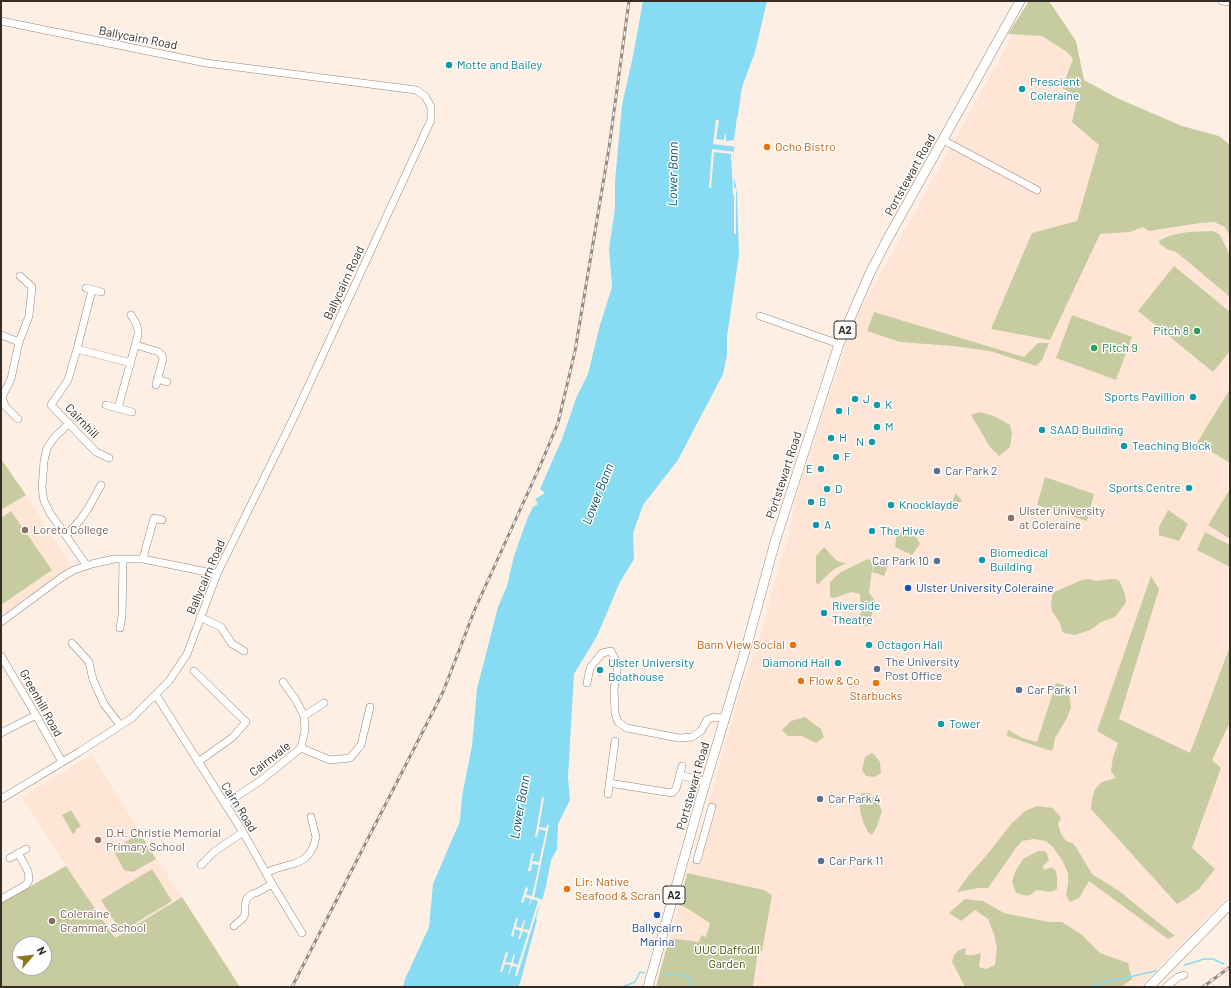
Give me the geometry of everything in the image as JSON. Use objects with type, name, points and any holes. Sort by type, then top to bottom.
[{"type":"main road","name":"Portstewart Road","points":[[648,987],[776,542],[839,344],[873,266],[1020,1]]},
{"type":"main road","points":[[1149,987],[1229,907]]},
{"type":"street","points":[[1222,1],[1230,2]]},
{"type":"street","name":"Ballycairn Road","points":[[1,21],[206,63],[416,90],[424,96],[431,107],[431,120],[428,127],[295,415],[217,574],[187,654],[170,681],[132,718],[1,799]]},
{"type":"street","points":[[943,140],[1037,190]]},
{"type":"street","points":[[18,419],[5,406],[2,397],[11,379],[19,342],[29,316],[32,287],[20,276]]},
{"type":"street","name":"Cairnhill","points":[[101,292],[89,289],[77,349],[68,380],[52,405],[96,452],[109,458]]},
{"type":"street","points":[[118,408],[136,345],[138,330],[131,315]]},
{"type":"street","points":[[760,316],[839,344]]},
{"type":"street","points":[[1,335],[19,342]]},
{"type":"street","points":[[136,345],[159,352],[162,355],[163,359],[157,382],[167,382]]},
{"type":"street","points":[[77,349],[131,363]]},
{"type":"street","points":[[106,405],[132,412]]},
{"type":"street","points":[[69,423],[54,438],[47,448],[44,462],[42,488],[44,501],[50,513],[87,566]]},
{"type":"street","points":[[66,536],[85,514],[101,485]]},
{"type":"street","points":[[143,559],[154,518],[162,520]]},
{"type":"street","points":[[1,622],[62,577],[74,570],[114,559],[143,559],[217,574]]},
{"type":"street","points":[[120,628],[122,616],[123,559]]},
{"type":"street","points":[[200,617],[221,627],[232,644],[244,651]]},
{"type":"street","points":[[72,643],[89,662],[93,680],[104,704],[120,725]]},
{"type":"street","points":[[587,683],[590,668],[602,652],[611,651],[618,665],[614,689],[615,713],[618,722],[626,728],[680,738],[692,737],[701,731],[708,720],[714,717],[725,719]]},
{"type":"street","name":"Greenhill Road","points":[[1,656],[62,762]]},
{"type":"street","points":[[194,672],[246,722],[233,737],[198,762]]},
{"type":"street","name":"Cairnvale","points":[[225,804],[260,781],[301,748],[305,730],[304,716],[296,700],[283,682]]},
{"type":"street","name":"Cairn Road","points":[[156,695],[243,832],[302,933]]},
{"type":"street","points":[[304,716],[324,703]]},
{"type":"street","points":[[301,748],[330,760],[350,758],[361,745],[370,707]]},
{"type":"street","points":[[1,733],[36,715]]},
{"type":"street","points":[[608,794],[615,741]]},
{"type":"street","points":[[609,783],[670,793],[676,789],[682,766]]},
{"type":"street","points":[[680,775],[706,782]]},
{"type":"street","name":"Portstewart Road","points":[[697,860],[712,807]]},
{"type":"street","points":[[266,873],[304,860],[310,853],[316,836],[311,817]]},
{"type":"street","points":[[201,865],[214,852],[243,832]]},
{"type":"street","points":[[10,858],[26,849]]},
{"type":"street","points":[[1,899],[26,885],[29,880],[28,871],[18,853]]},
{"type":"street","points":[[234,926],[246,914],[245,905],[247,898],[272,884]]},
{"type":"street","points":[[1166,987],[1178,977],[1184,975]]},
{"type":"shaded area","name":"Ulster University at Coleraine","points":[[1023,17],[1074,54],[1075,84],[1230,177],[1230,894],[1139,987],[656,987],[740,693],[761,634],[781,559],[789,536],[795,500],[851,330],[862,307]]},
{"type":"shaded area","name":"Loreto College","points":[[1,459],[26,495],[71,566],[1,616]]},
{"type":"shaded area","points":[[92,755],[155,856],[240,987],[1,987],[1,903],[66,866],[22,797]]},
{"type":"green space","points":[[1029,1],[1049,1],[1076,41],[1084,80],[1117,98],[1182,126],[1219,136],[1230,145],[1230,236],[1225,227],[1214,222],[1149,231],[1143,227],[1130,232],[1100,234],[1050,340],[991,329],[1032,233],[1077,221],[1099,145],[1072,122],[1078,96],[1062,88],[1073,59],[1067,52],[1042,36],[1008,34]]},
{"type":"green space","points":[[1213,231],[1220,235],[1230,256],[1230,297],[1176,252],[1167,249],[1159,242],[1160,240],[1172,235],[1188,232]]},
{"type":"green space","name":"Pitch 8","points":[[1174,266],[1230,312],[1230,351],[1213,372],[1138,311]]},
{"type":"green space","points":[[874,312],[1024,357],[1038,343],[1049,343],[1042,360],[1036,366],[990,351],[953,346],[900,342],[867,331]]},
{"type":"green space","name":"Pitch 9","points":[[1072,315],[1132,337],[1116,380],[1056,358]]},
{"type":"green space","points":[[1230,389],[1230,463],[1197,443]]},
{"type":"green space","points":[[980,412],[994,416],[1010,425],[1012,434],[1010,447],[999,456],[990,447],[971,415]]},
{"type":"green space","points":[[1,459],[26,495],[1,510]]},
{"type":"green space","points":[[1045,477],[1094,494],[1087,521],[1037,505]]},
{"type":"green space","points":[[1230,489],[1230,539],[1208,525]]},
{"type":"green space","points":[[956,493],[962,501],[949,509]]},
{"type":"green space","points":[[1168,510],[1188,524],[1179,541],[1159,535],[1159,527]]},
{"type":"green space","points":[[11,511],[52,570],[1,605],[1,518]]},
{"type":"green space","points":[[897,532],[907,532],[917,538],[920,544],[912,555],[895,547]]},
{"type":"green space","points":[[1205,532],[1230,545],[1230,567],[1197,550]]},
{"type":"green space","points":[[824,547],[837,561],[846,563],[833,570],[817,585],[816,556]]},
{"type":"green space","points":[[868,559],[873,562],[869,593],[875,601],[869,626],[856,625],[861,612],[860,594],[851,592],[834,598],[830,597],[830,582],[841,572]]},
{"type":"green space","points":[[875,562],[888,566],[884,576],[872,572]]},
{"type":"green space","points":[[1151,576],[1159,589],[1119,719],[1190,753],[1230,646],[1230,722],[1212,760],[1221,768],[1192,848],[1215,869],[1199,889],[1177,904],[1091,809],[1095,789],[1102,782],[1116,778],[1111,771],[1113,757],[1118,743],[1097,731]]},
{"type":"green space","points":[[1089,579],[1097,581],[1116,579],[1120,582],[1124,592],[1126,600],[1125,604],[1115,617],[1101,622],[1090,630],[1075,635],[1064,633],[1060,623],[1052,611],[1052,596],[1054,592],[1082,580]]},
{"type":"green space","points":[[1056,683],[1068,686],[1071,707],[1067,718],[1055,738],[1053,749],[1051,751],[1007,736],[1008,730],[1022,738],[1037,742]]},
{"type":"green space","points":[[805,717],[821,729],[824,737],[816,743],[802,736],[788,736],[782,730],[791,721]]},
{"type":"green space","points":[[873,753],[880,762],[881,773],[874,777],[866,776],[862,770],[865,757]]},
{"type":"green space","points":[[862,793],[869,793],[877,800],[882,811],[872,835],[868,832],[863,822],[860,810],[859,798]]},
{"type":"green space","points":[[1037,806],[1053,808],[1061,818],[1058,824],[1061,834],[1066,841],[1072,843],[1076,847],[1092,874],[1119,891],[1175,936],[1168,939],[1089,881],[1079,898],[1070,902],[1066,895],[1068,873],[1062,860],[1052,846],[1046,841],[1034,839],[1022,841],[988,888],[978,888],[957,892],[969,875],[1012,823],[1025,811]]},
{"type":"green space","points":[[71,810],[81,826],[75,830],[76,832],[73,834],[62,815]]},
{"type":"green space","points":[[140,833],[156,859],[133,872],[124,870],[113,850]]},
{"type":"green space","points":[[1038,851],[1045,851],[1049,860],[1043,866],[1044,870],[1052,867],[1056,871],[1057,889],[1051,892],[1036,890],[1027,896],[1016,893],[1012,882],[1015,872],[1023,859]]},
{"type":"green space","name":"Coleraine Grammar School","points":[[66,866],[115,938],[182,897],[240,987],[1,987],[1,903]]},
{"type":"green space","points":[[152,869],[172,901],[121,932],[101,900]]},
{"type":"green space","name":"UUC Daffodil Garden","points":[[687,873],[764,890],[772,895],[762,951],[758,951],[753,987],[656,987],[669,938],[699,942],[701,935],[706,937],[710,923],[685,907],[679,905]]},
{"type":"green space","points":[[965,899],[983,901],[1004,913],[1049,922],[1062,922],[1082,935],[1100,953],[1128,963],[1132,979],[1122,987],[965,987],[952,962],[954,955],[959,950],[966,948],[965,955],[981,953],[979,967],[986,969],[995,965],[997,948],[994,934],[988,919],[975,910],[961,921],[949,913]]},
{"type":"water","name":"Lower Bann","points":[[643,1],[767,1],[755,52],[742,87],[738,115],[732,170],[737,191],[739,255],[727,336],[727,355],[723,374],[678,460],[643,505],[633,533],[634,559],[620,582],[597,636],[574,674],[568,777],[570,800],[558,824],[557,849],[551,860],[546,886],[518,987],[403,987],[405,979],[429,927],[433,884],[460,821],[462,796],[472,746],[477,689],[498,607],[507,586],[514,556],[527,519],[533,507],[538,504],[535,499],[545,493],[540,489],[562,439],[577,396],[588,374],[600,325],[612,287],[609,249],[615,208],[615,181],[622,105]]},
{"type":"pier","points":[[737,117],[739,117],[737,147],[713,144],[716,120],[719,120],[716,139],[724,140],[725,133],[726,141],[734,140]]},
{"type":"pier","points":[[712,149],[736,152],[736,154],[733,154],[734,187],[739,189],[739,191],[736,191],[736,234],[734,234],[734,195],[731,154],[714,152],[711,188],[709,188]]},
{"type":"pier","points":[[542,797],[544,798],[539,827],[546,828],[547,825],[549,825],[534,897],[543,900],[539,920],[536,919],[540,902],[517,976],[515,976],[517,967],[512,966],[508,974],[511,965],[505,964],[502,972],[500,972],[506,952],[508,953],[505,962],[511,963],[514,954],[513,963],[518,965],[528,933],[523,931],[520,939],[518,939],[521,931],[515,929],[513,937],[511,936],[516,918],[518,918],[516,927],[521,928],[525,920],[523,929],[529,930],[538,901],[532,899],[529,905],[531,899],[525,897],[523,903],[521,902],[526,887],[528,888],[526,895],[532,896],[539,865],[532,864],[531,871],[528,871],[532,853],[534,853],[532,861],[539,862],[546,831],[539,829],[537,837],[535,837]]},
{"type":"waterway","points":[[1185,965],[1204,959],[1213,959],[1224,964]]},
{"type":"waterway","points":[[1091,987],[1101,983],[1156,971]]},
{"type":"waterway","points":[[622,987],[635,982],[640,972],[645,973]]},
{"type":"waterway","points":[[665,975],[682,975],[689,977],[691,987]]},
{"type":"railway","points":[[292,987],[443,692],[475,609],[558,423],[575,351],[609,148],[629,1]]},
{"type":"railway","points":[[1203,987],[1230,967]]},
{"type":"place","name":"Motte and Bailey","points":[[449,65]]},
{"type":"place","name":"Prescient Coleraine","points":[[1022,89]]},
{"type":"place","name":"Ocho Bistro","points":[[767,147]]},
{"type":"place","name":"Pitch 8","points":[[1197,331]]},
{"type":"place","name":"Pitch 9","points":[[1094,348]]},
{"type":"place","name":"Sports Pavillion","points":[[1193,397]]},
{"type":"place","name":"J","points":[[855,399]]},
{"type":"place","name":"K","points":[[877,405]]},
{"type":"place","name":"I","points":[[839,411]]},
{"type":"place","name":"M","points":[[877,427]]},
{"type":"place","name":"SAAD Building","points":[[1042,430]]},
{"type":"place","name":"H","points":[[831,438]]},
{"type":"place","name":"N","points":[[872,442]]},
{"type":"place","name":"Teaching Block","points":[[1124,446]]},
{"type":"place","name":"F","points":[[836,457]]},
{"type":"place","name":"E","points":[[821,469]]},
{"type":"place","name":"Car Park 2","points":[[937,471]]},
{"type":"place","name":"Sports Centre","points":[[1189,488]]},
{"type":"place","name":"D","points":[[827,489]]},
{"type":"place","name":"B","points":[[811,502]]},
{"type":"place","name":"Knocklayde","points":[[891,505]]},
{"type":"place","name":"Ulster University at Coleraine","points":[[1011,518]]},
{"type":"place","name":"A","points":[[816,525]]},
{"type":"place","name":"Loreto College","points":[[25,530]]},
{"type":"place","name":"The Hive","points":[[872,531]]},
{"type":"place","name":"Biomedical Building","points":[[982,560]]},
{"type":"place","name":"Car Park 10","points":[[937,561]]},
{"type":"place","name":"Ulster University Coleraine","points":[[908,588]]},
{"type":"place","name":"Riverside Theatre","points":[[824,613]]},
{"type":"place","name":"Bann View Social","points":[[793,645]]},
{"type":"place","name":"Octagon Hall","points":[[869,645]]},
{"type":"place","name":"Diamond Hall","points":[[838,663]]},
{"type":"place","name":"The University Post Office","points":[[877,669]]},
{"type":"place","name":"Ulster University Boathouse","points":[[600,670]]},
{"type":"place","name":"Flow & Co","points":[[801,681]]},
{"type":"place","name":"Starbucks","points":[[876,683]]},
{"type":"place","name":"Car Park 1","points":[[1019,690]]},
{"type":"place","name":"Tower","points":[[941,724]]},
{"type":"place","name":"Car Park 4","points":[[820,799]]},
{"type":"place","name":"D.H. Christie Memorial Primary School","points":[[98,840]]},
{"type":"place","name":"Car Park 11","points":[[821,861]]},
{"type":"place","name":"Lir: Native Seafood & Scran","points":[[567,889]]},
{"type":"place","name":"Ballycairn Marina","points":[[657,915]]},
{"type":"place","name":"Coleraine Grammar School","points":[[52,921]]}]
